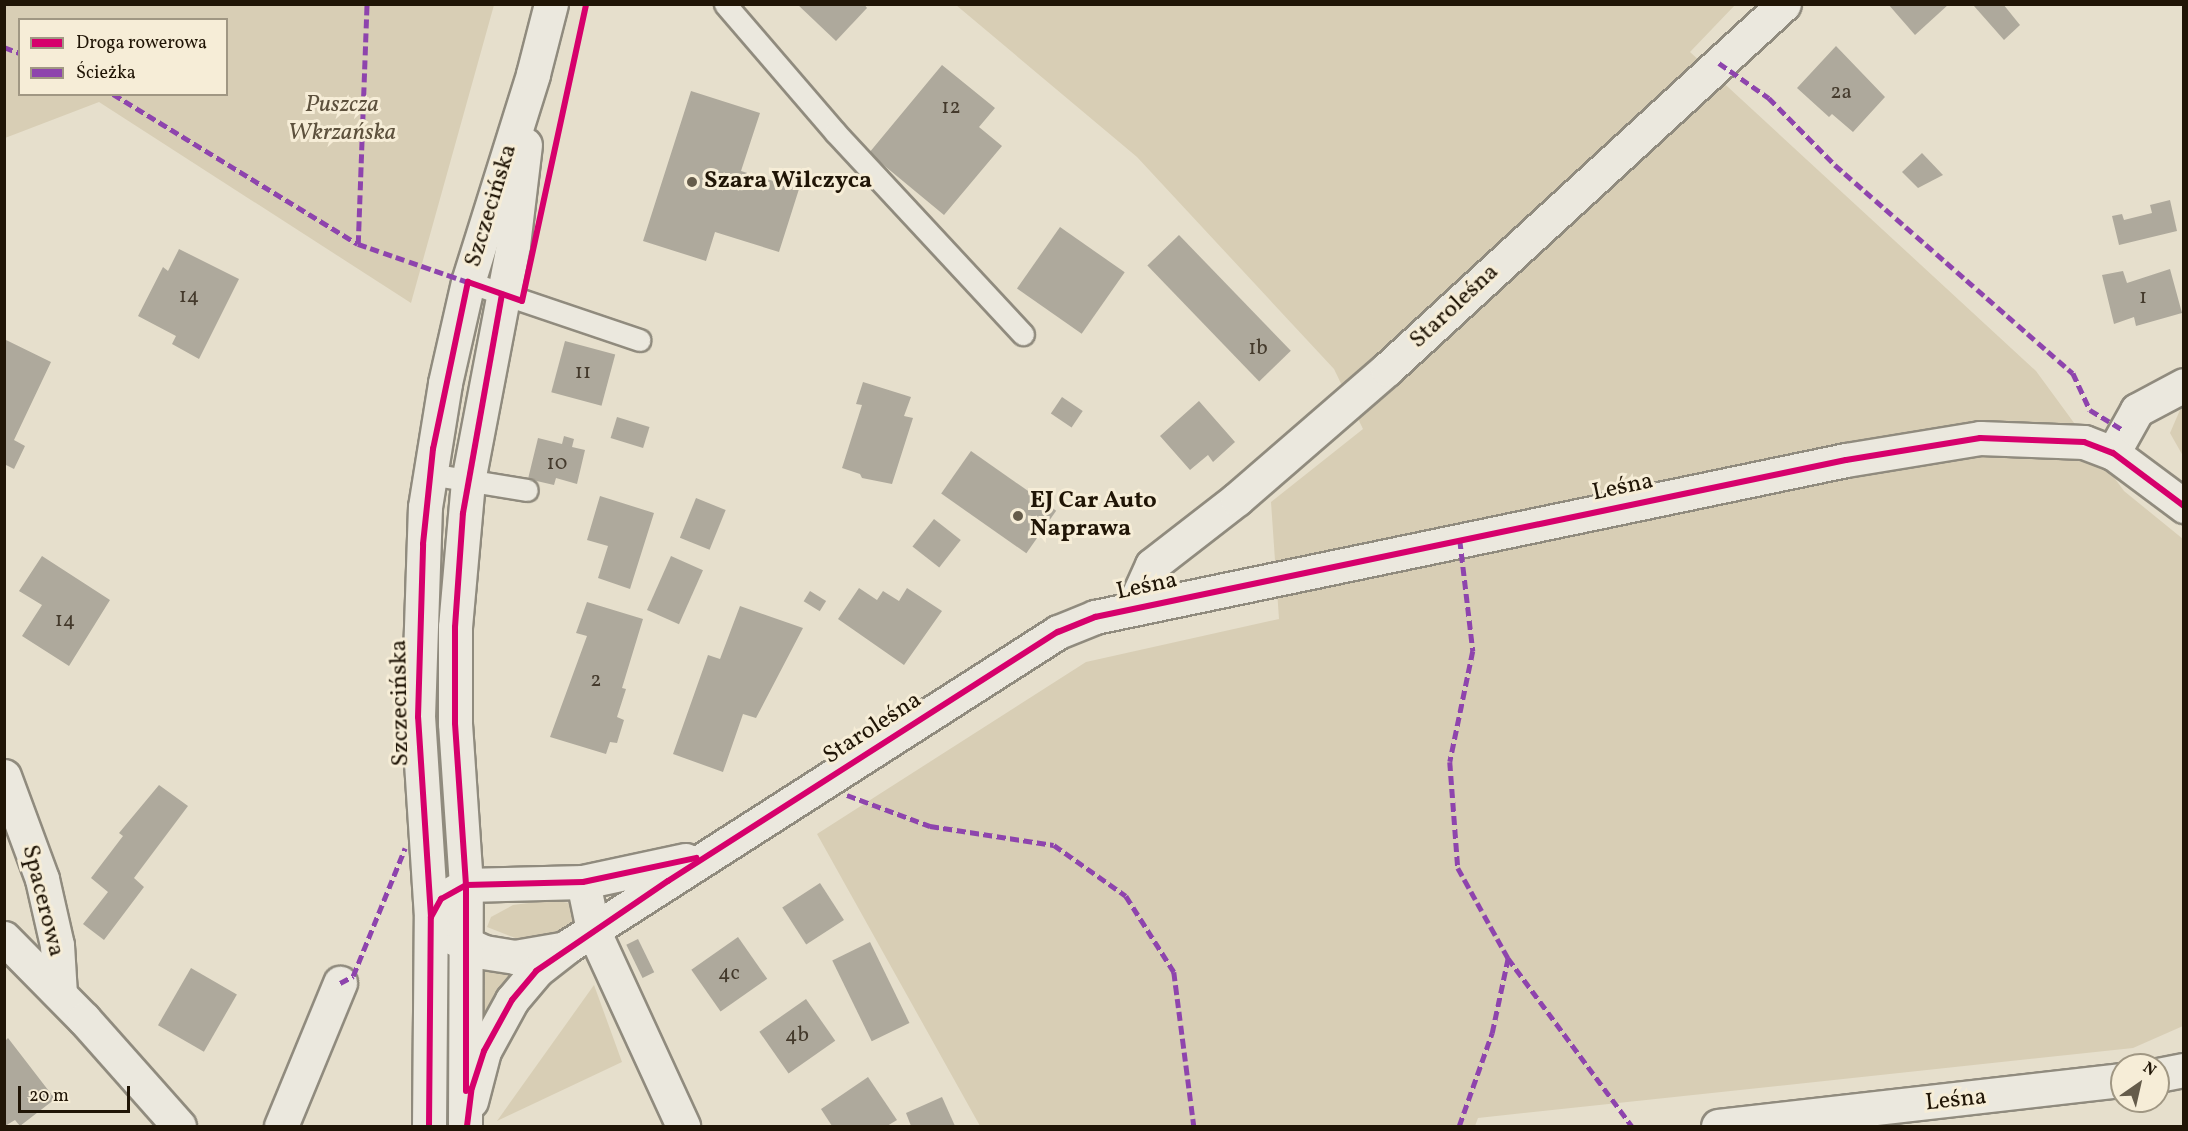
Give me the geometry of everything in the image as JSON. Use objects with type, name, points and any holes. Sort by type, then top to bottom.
[{"type":"street","name":"Szczecińska","points":[[429,1126],[431,917],[418,717],[418,625],[430,474],[468,282],[533,75],[550,4]]},
{"type":"street","name":"Staroleśna","points":[[1132,609],[1152,565],[1237,499],[1387,369],[1784,4]]},
{"type":"street","name":"Szczecińska","points":[[466,1126],[466,885],[455,723],[455,627],[468,481],[516,228],[533,75]]},
{"type":"street","points":[[2113,453],[2137,410],[2184,385]]},
{"type":"street","name":"Leśna","points":[[1058,632],[1132,609],[1846,460],[1980,438],[2084,442],[2113,453],[2184,506]]},
{"type":"street","name":"Staroleśna","points":[[466,1126],[477,1072],[493,1034],[536,971],[580,938],[1058,632]]},
{"type":"street","name":"Spacerowa","points":[[4,776],[42,879],[57,945],[60,994]]},
{"type":"street","name":"Staroleśna","points":[[580,938],[516,957],[466,946],[445,934],[431,917],[441,899],[466,885],[583,882],[708,856]]},
{"type":"street","points":[[583,882],[580,938],[683,1126]]},
{"type":"street","name":"Spacerowa","points":[[4,938],[60,994],[179,1126]]},
{"type":"street","points":[[281,1126],[340,982]]},
{"type":"street","name":"Leśna","points":[[1718,1126],[2110,1081]]},
{"type":"lane","points":[[725,4],[835,132],[1023,334]]},
{"type":"lane","points":[[468,282],[639,340]]},
{"type":"lane","points":[[430,474],[527,490]]},
{"type":"green space","name":"Puszcza Wkrzańska","points":[[5,4],[494,5],[411,303],[99,102],[5,138]]},
{"type":"green space","points":[[956,5],[1735,5],[1690,52],[2036,371],[2124,491],[2183,539],[2183,1026],[2133,1048],[1478,1118],[1475,1126],[980,1126],[817,834],[1086,662],[1279,619],[1271,502],[1363,429],[1334,369],[1137,157]]},
{"type":"green space","points":[[2183,403],[2183,456],[2170,433]]},
{"type":"green space","points":[[552,900],[575,904],[582,917],[567,932],[534,940],[518,939],[487,927],[491,917],[513,905]]},
{"type":"green space","points":[[479,963],[508,969],[510,974],[481,1020]]},
{"type":"green space","points":[[594,985],[622,1062],[497,1121]]},
{"type":"building","points":[[797,4],[864,4],[867,8],[836,41]]},
{"type":"building","points":[[1888,4],[1949,4],[1915,35]]},
{"type":"building","points":[[2003,4],[2020,25],[2004,40],[1974,6]]},
{"type":"building","points":[[1836,46],[1885,97],[1853,132],[1832,114],[1829,117],[1797,88]]},
{"type":"building","points":[[942,65],[995,108],[979,127],[1002,146],[944,215],[869,153]]},
{"type":"building","points":[[691,91],[760,113],[741,171],[799,189],[779,252],[715,232],[706,261],[643,241]]},
{"type":"building","points":[[1922,153],[1943,175],[1918,188],[1902,172]]},
{"type":"building","points":[[2170,200],[2177,231],[2119,245],[2112,216],[2122,214],[2124,220],[2152,213],[2150,205]]},
{"type":"building","points":[[1060,227],[1125,272],[1082,334],[1017,288]]},
{"type":"building","points":[[1179,235],[1291,351],[1259,381],[1147,266]]},
{"type":"building","points":[[179,249],[239,279],[199,359],[172,344],[176,336],[138,316],[163,267],[168,271]]},
{"type":"building","points":[[2170,269],[2182,313],[2136,326],[2134,317],[2114,324],[2102,275],[2123,271],[2127,283]]},
{"type":"building","points":[[4,339],[51,362],[14,440],[25,446],[14,469],[4,464]]},
{"type":"building","points":[[565,341],[615,354],[602,406],[551,392]]},
{"type":"building","points":[[863,382],[911,397],[904,416],[913,418],[892,484],[862,478],[860,474],[842,468],[862,405],[856,404]]},
{"type":"building","points":[[1062,397],[1083,411],[1072,428],[1051,414]]},
{"type":"building","points":[[1199,401],[1235,442],[1213,462],[1208,455],[1190,470],[1160,436]]},
{"type":"building","points":[[617,417],[650,427],[643,448],[611,438]]},
{"type":"building","points":[[564,436],[574,439],[572,447],[585,450],[577,484],[556,478],[554,485],[528,479],[538,438],[562,444]]},
{"type":"building","points":[[971,451],[1056,511],[1026,553],[941,494]]},
{"type":"building","points":[[600,496],[654,513],[630,589],[598,578],[608,546],[587,540]]},
{"type":"building","points":[[696,498],[726,510],[710,550],[680,538]]},
{"type":"building","points":[[934,519],[961,540],[939,568],[912,547]]},
{"type":"building","points":[[42,556],[110,600],[69,666],[22,636],[42,605],[19,591]]},
{"type":"building","points":[[671,556],[703,570],[679,624],[647,610]]},
{"type":"building","points":[[859,588],[877,600],[883,591],[899,601],[907,588],[942,611],[904,665],[838,619]]},
{"type":"building","points":[[810,591],[826,601],[820,611],[804,601]]},
{"type":"building","points":[[587,602],[643,619],[622,688],[626,689],[617,717],[624,720],[617,743],[610,742],[606,754],[550,737],[587,636],[576,633]]},
{"type":"building","points":[[740,606],[803,628],[756,718],[743,714],[723,772],[673,754],[708,655],[720,659]]},
{"type":"building","points":[[159,785],[188,806],[134,878],[144,887],[104,940],[83,924],[108,892],[91,878],[123,836],[119,833]]},
{"type":"building","points":[[820,883],[844,920],[806,944],[782,908]]},
{"type":"building","points":[[738,937],[767,979],[721,1011],[691,970]]},
{"type":"building","points":[[638,939],[654,972],[643,978],[626,945]]},
{"type":"building","points":[[870,942],[909,1023],[872,1041],[832,960]]},
{"type":"building","points":[[191,968],[237,994],[204,1052],[158,1025]]},
{"type":"building","points":[[806,999],[835,1041],[789,1073],[759,1032]]},
{"type":"building","points":[[8,1038],[55,1099],[20,1126],[15,1120],[5,1126],[5,1041]]},
{"type":"building","points":[[868,1077],[897,1120],[887,1126],[832,1126],[821,1109]]},
{"type":"building","points":[[942,1097],[955,1126],[911,1126],[906,1113]]},
{"type":"marked path","points":[[358,244],[367,4]]},
{"type":"marked path","points":[[4,47],[18,52]]},
{"type":"marked path","points":[[1719,63],[1769,98],[1835,165],[2073,373],[2090,410],[2123,430]]},
{"type":"marked path","points":[[116,96],[358,244],[468,282]]},
{"type":"marked path","points":[[1460,540],[1473,651],[1450,762],[1458,868],[1508,958],[1632,1126]]},
{"type":"marked path","points":[[847,795],[930,826],[1054,845],[1126,896],[1174,972],[1194,1126]]},
{"type":"marked path","points":[[340,983],[353,976],[405,848]]},
{"type":"marked path","points":[[1459,1126],[1492,1033],[1508,958]]},
{"type":"cycle path","points":[[429,1126],[431,917],[418,717],[423,544],[433,449],[468,282],[522,301],[586,4]]},
{"type":"cycle path","points":[[466,1091],[466,885],[455,723],[455,627],[463,513],[502,294]]},
{"type":"cycle path","points":[[467,1126],[472,1088],[484,1051],[512,1000],[536,971],[668,881],[1058,632],[1095,617],[1846,460],[1980,438],[2084,442],[2113,453],[2184,506]]},
{"type":"cycle path","points":[[431,917],[441,899],[466,885],[583,882],[696,858]]},
{"type":"place","name":"Szara Wilczyca","points":[[692,182]]},
{"type":"place","name":"EJ Car Auto Naprawa","points":[[1018,516]]}]
